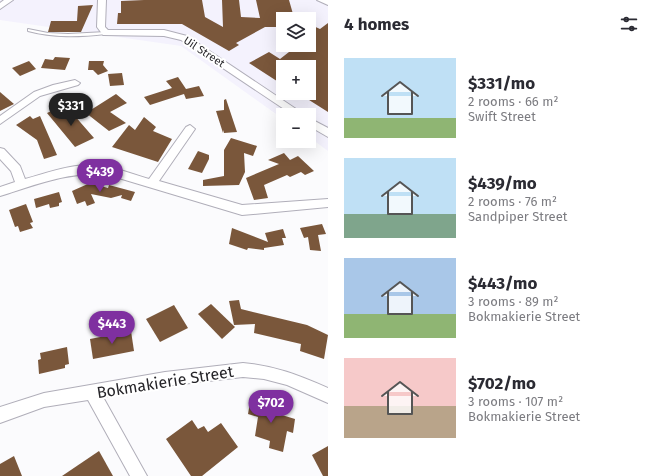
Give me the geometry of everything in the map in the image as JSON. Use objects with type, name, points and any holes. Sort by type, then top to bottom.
[{"type":"street","points":[[0,7],[9,0]]},
{"type":"street","points":[[102,0],[101,27],[106,33]]},
{"type":"street","points":[[321,0],[328,3]]},
{"type":"street","name":"Uil Street","points":[[106,33],[164,33],[184,38],[289,108]]},
{"type":"street","points":[[0,121],[37,94],[47,89],[75,83]]},
{"type":"street","points":[[316,124],[326,128]]},
{"type":"street","points":[[152,183],[190,130]]},
{"type":"street","points":[[0,152],[16,168],[21,185]]},
{"type":"street","points":[[0,192],[21,185],[81,170],[95,169],[152,183],[242,210],[328,203]]},
{"type":"street","name":"Bokmakierie Street","points":[[0,415],[44,400],[92,393],[165,379],[243,370],[264,372],[288,378],[328,396]]},
{"type":"street","points":[[92,393],[139,476]]},
{"type":"lane","points":[[29,30],[50,36],[78,36],[106,33]]},
{"type":"shaded area","points":[[0,0],[328,0],[328,151],[316,142],[316,108],[276,108],[276,114],[181,46],[0,20]]},
{"type":"building","points":[[202,0],[205,17],[223,27],[222,0],[239,0],[241,17],[260,18],[256,0],[289,0],[292,12],[276,12],[276,27],[265,27],[236,43],[239,45],[229,51],[182,24],[117,24],[118,13],[121,13],[121,1]]},
{"type":"building","points":[[93,5],[81,32],[48,32],[51,21],[77,21],[78,6]]},
{"type":"building","points":[[328,23],[328,112],[309,100],[316,100],[316,60],[276,60],[276,80],[249,63],[269,52],[280,59],[289,52],[316,52],[316,27],[320,29]]},
{"type":"building","points":[[55,57],[70,58],[65,70],[41,68],[45,59],[53,60]]},
{"type":"building","points":[[29,61],[36,69],[20,76],[12,68]]},
{"type":"building","points":[[89,61],[104,61],[103,65],[108,71],[98,75],[93,70],[88,70]]},
{"type":"building","points":[[122,73],[124,85],[110,86],[108,74]]},
{"type":"building","points":[[178,77],[186,89],[199,86],[204,96],[186,99],[184,94],[150,105],[144,97],[172,88],[166,81]]},
{"type":"building","points":[[0,92],[14,104],[0,111]]},
{"type":"building","points":[[116,94],[127,103],[110,112],[126,123],[109,131],[86,113]]},
{"type":"building","points":[[226,99],[237,132],[224,133],[224,130],[223,133],[216,111],[224,110],[224,100]]},
{"type":"building","points":[[60,107],[68,117],[74,115],[94,138],[75,147],[47,113]]},
{"type":"building","points":[[30,116],[33,119],[40,116],[57,155],[44,159],[37,140],[16,125]]},
{"type":"building","points":[[144,117],[156,127],[153,131],[172,139],[158,162],[112,147],[129,125],[135,130]]},
{"type":"building","points":[[231,138],[257,146],[253,156],[244,153],[245,172],[239,185],[203,186],[203,180],[224,176],[224,150]]},
{"type":"building","points":[[198,151],[209,155],[209,159],[202,173],[188,169]]},
{"type":"building","points":[[284,153],[290,160],[298,156],[314,171],[305,175],[301,172],[290,177],[287,175],[264,185],[268,198],[254,200],[246,178],[279,164],[268,160]]},
{"type":"building","points":[[90,183],[108,188],[109,185],[135,192],[131,201],[121,198],[122,195],[111,198],[91,194],[95,203],[87,206],[85,201],[77,204],[72,191]]},
{"type":"building","points":[[59,192],[62,202],[59,203],[59,206],[50,208],[49,204],[36,208],[34,199]]},
{"type":"building","points":[[26,204],[33,222],[30,223],[33,228],[20,232],[18,226],[15,227],[9,210]]},
{"type":"building","points":[[322,224],[326,234],[318,235],[321,251],[310,250],[308,237],[304,238],[300,228]]},
{"type":"building","points":[[232,228],[268,242],[265,233],[283,229],[286,238],[282,238],[284,245],[264,248],[264,250],[248,248],[247,250],[229,244]]},
{"type":"building","points":[[239,300],[241,309],[307,325],[328,335],[324,359],[300,351],[301,344],[254,333],[255,324],[234,325],[229,301]]},
{"type":"building","points":[[211,304],[235,327],[222,339],[198,314]]},
{"type":"building","points":[[174,305],[188,328],[160,342],[146,319]]},
{"type":"building","points":[[131,331],[134,351],[93,359],[90,339]]},
{"type":"building","points":[[67,347],[69,364],[65,365],[65,368],[39,374],[38,360],[41,359],[40,353]]},
{"type":"building","points":[[251,397],[273,404],[272,412],[295,419],[293,433],[287,431],[283,452],[269,448],[270,441],[255,436],[258,417],[248,414]]},
{"type":"building","points":[[192,420],[198,429],[204,426],[208,432],[221,423],[238,447],[202,476],[191,476],[166,439]]},
{"type":"building","points":[[328,446],[328,476],[323,476],[312,455]]},
{"type":"building","points":[[99,451],[113,476],[62,476]]},
{"type":"building","points":[[14,456],[22,476],[0,476],[0,464]]}]
